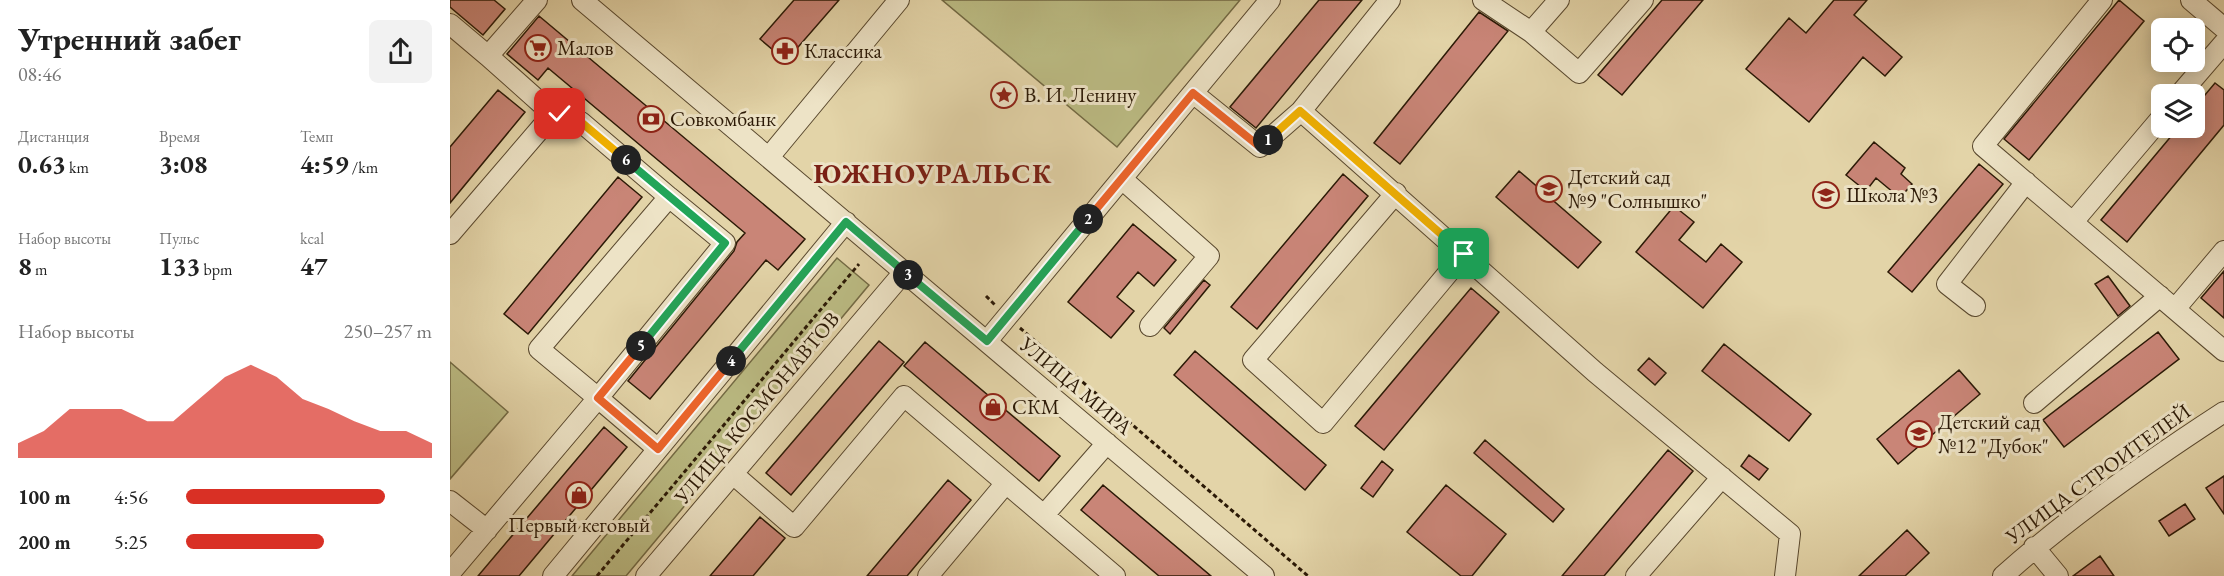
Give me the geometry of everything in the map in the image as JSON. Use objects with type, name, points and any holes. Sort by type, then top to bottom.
[{"type":"street","points":[[488,56],[537,0]]},
{"type":"street","name":"УЛИЦА МИРА","points":[[582,0],[1264,576]]},
{"type":"street","points":[[769,157],[899,0]]},
{"type":"street","points":[[987,341],[1270,0]]},
{"type":"street","points":[[1193,93],[1260,147],[1300,111],[1390,0]]},
{"type":"street","points":[[1483,0],[1531,32],[1579,73],[1642,0]]},
{"type":"street","points":[[1531,32],[1559,0]]},
{"type":"street","points":[[2102,0],[1983,146],[2224,351]]},
{"type":"street","points":[[2191,0],[2224,28]]},
{"type":"street","points":[[450,24],[553,114],[581,122],[725,243],[450,573]]},
{"type":"street","points":[[2189,84],[2224,43]]},
{"type":"street","points":[[1300,111],[1595,372],[1790,534],[1785,576]]},
{"type":"street","points":[[450,234],[553,114]]},
{"type":"street","points":[[2073,222],[2151,130]]},
{"type":"street","points":[[1122,179],[1209,256],[1150,326]]},
{"type":"street","points":[[1975,306],[1947,284],[2026,182]]},
{"type":"street","points":[[1396,194],[1253,360],[1323,423],[1464,254]]},
{"type":"street","points":[[658,449],[539,349],[669,197]]},
{"type":"street","points":[[553,576],[846,222]]},
{"type":"street","points":[[2034,403],[2168,303],[2224,251]]},
{"type":"street","name":"УЛИЦА КОСМОНАВТОВ","points":[[646,576],[904,272]]},
{"type":"street","points":[[733,474],[794,526],[904,396],[1115,576]]},
{"type":"street","name":"УЛИЦА СТРОИТЕЛЕЙ","points":[[2002,576],[2034,547],[2148,462],[2224,412]]},
{"type":"street","points":[[1044,515],[1107,443]]},
{"type":"street","points":[[1636,576],[1722,477]]},
{"type":"street","points":[[928,576],[1006,483]]},
{"type":"street","points":[[450,501],[487,530]]},
{"type":"street","points":[[2034,547],[2058,576]]},
{"type":"path","points":[[597,576],[858,264]]},
{"type":"path","points":[[986,296],[1007,317],[1308,576]]},
{"type":"green space","points":[[942,0],[1240,0],[1117,147]]},
{"type":"green space","points":[[837,258],[869,285],[626,576],[572,576]]},
{"type":"green space","points":[[450,362],[508,412],[450,479]]},
{"type":"building","points":[[450,0],[494,0],[505,9],[483,35],[450,7]]},
{"type":"building","points":[[794,0],[839,0],[786,61],[760,39]]},
{"type":"building","points":[[1319,0],[1362,0],[1256,128],[1230,107]]},
{"type":"building","points":[[1662,0],[1703,0],[1622,95],[1598,75]]},
{"type":"building","points":[[1834,0],[1867,0],[1854,15],[1902,57],[1885,76],[1863,57],[1809,122],[1746,69],[1789,18],[1806,33]]},
{"type":"building","points":[[2119,0],[2144,21],[2029,160],[2004,139]]},
{"type":"building","points":[[1479,12],[1508,31],[1400,164],[1374,143]]},
{"type":"building","points":[[539,16],[805,239],[778,270],[766,260],[650,399],[628,381],[734,251],[737,242],[745,233],[548,68],[538,80],[507,54]]},
{"type":"building","points":[[2215,83],[2224,90],[2224,125],[2127,242],[2101,220],[2170,138],[2205,138],[2205,95]]},
{"type":"building","points":[[498,90],[525,112],[450,203],[450,147]]},
{"type":"building","points":[[1874,142],[1905,168],[1901,174],[1912,184],[1900,198],[1876,178],[1866,191],[1846,175]]},
{"type":"building","points":[[1979,164],[2003,184],[1912,292],[1888,272]]},
{"type":"building","points":[[1519,171],[1601,242],[1578,268],[1496,197]]},
{"type":"building","points":[[1343,174],[1368,196],[1257,329],[1231,307]]},
{"type":"building","points":[[618,177],[642,197],[528,334],[504,314]]},
{"type":"building","points":[[1674,206],[1694,222],[1679,240],[1706,262],[1721,244],[1742,262],[1703,308],[1636,252]]},
{"type":"building","points":[[1133,224],[1176,260],[1154,286],[1138,272],[1117,297],[1134,311],[1111,338],[1068,302]]},
{"type":"building","points":[[2224,271],[2224,318],[2201,298]]},
{"type":"building","points":[[2108,276],[2130,306],[2118,316],[2095,284]]},
{"type":"building","points":[[1204,280],[1210,285],[1170,334],[1164,328]]},
{"type":"building","points":[[1471,288],[1499,312],[1384,450],[1355,426]]},
{"type":"building","points":[[2158,332],[2179,359],[2064,447],[2043,420]]},
{"type":"building","points":[[879,341],[904,362],[791,495],[766,473]]},
{"type":"building","points":[[925,342],[1060,456],[1039,481],[904,366]]},
{"type":"building","points":[[1724,344],[1811,414],[1789,441],[1702,371]]},
{"type":"building","points":[[1195,351],[1326,465],[1305,490],[1174,375]]},
{"type":"building","points":[[1649,358],[1666,373],[1655,385],[1638,370]]},
{"type":"building","points":[[1959,370],[1980,394],[1898,464],[1877,439]]},
{"type":"building","points":[[604,427],[627,447],[519,576],[478,576]]},
{"type":"building","points":[[1485,440],[1564,509],[1553,522],[1474,453]]},
{"type":"building","points":[[1668,450],[1693,471],[1604,576],[1562,576]]},
{"type":"building","points":[[1749,455],[1768,469],[1759,480],[1741,466]]},
{"type":"building","points":[[1382,461],[1393,470],[1373,497],[1361,488]]},
{"type":"building","points":[[2224,476],[2224,514],[2206,488]]},
{"type":"building","points":[[948,480],[971,500],[907,576],[867,576]]},
{"type":"building","points":[[1103,485],[1211,576],[1159,576],[1081,510]]},
{"type":"building","points":[[1446,485],[1506,534],[1472,576],[1461,576],[1407,532]]},
{"type":"building","points":[[2185,504],[2195,519],[2169,536],[2159,521]]},
{"type":"building","points":[[760,517],[785,538],[753,576],[710,576]]},
{"type":"building","points":[[1907,530],[1929,553],[1905,576],[1859,576]]},
{"type":"building","points":[[2100,556],[2114,576],[2073,576]]},
{"type":"place","name":"Малов","points":[[538,48]]},
{"type":"place","name":"Классика","points":[[785,51]]},
{"type":"place","name":"В. И. Ленину","points":[[1004,95]]},
{"type":"place","name":"Совкомбанк","points":[[651,119]]},
{"type":"place","name":"Детский сад №9 \"Солнышко\"","points":[[1549,189]]},
{"type":"place","name":"Школа №3","points":[[1826,195]]},
{"type":"place","name":"СКМ","points":[[993,407]]},
{"type":"place","name":"Детский сад №12 \"Дубок\"","points":[[1919,434]]},
{"type":"place","name":"Первый кеговый","points":[[579,495]]},
{"type":"district","name":"ЮЖНОУРАЛЬСК","points":[[933,174]]},
{"type":"route","points":[[560,114],[581,122],[725,243],[598,398],[658,449],[846,222],[987,341],[1193,93],[1260,147],[1300,111],[1464,254]]}]
